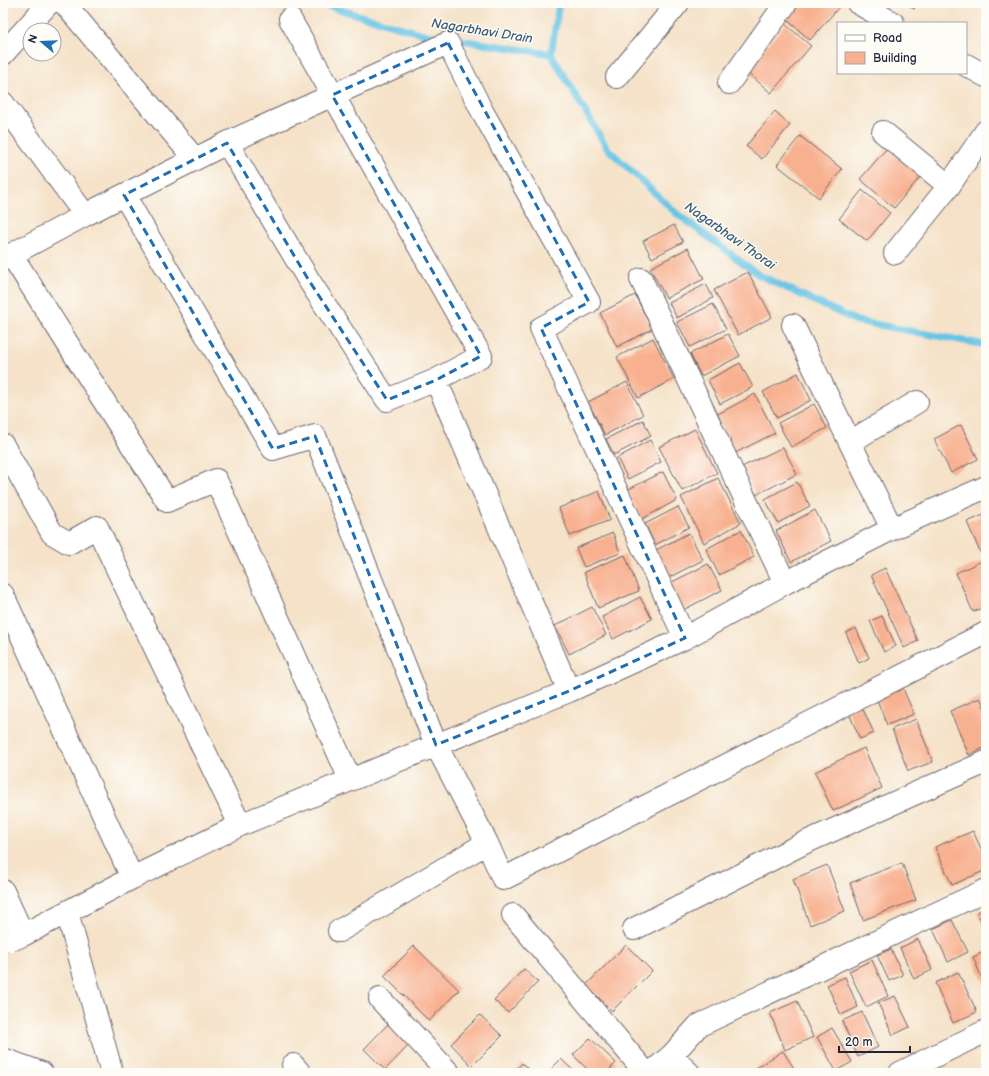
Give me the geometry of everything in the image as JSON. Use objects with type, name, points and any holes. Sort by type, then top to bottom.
[{"type":"street","points":[[3,54],[49,3]]},
{"type":"street","points":[[64,3],[194,158]]},
{"type":"street","points":[[617,77],[678,3]]},
{"type":"street","points":[[729,83],[786,3]]},
{"type":"street","points":[[858,3],[891,22]]},
{"type":"street","points":[[227,143],[308,279],[387,400],[436,380],[481,356],[332,96],[290,19]]},
{"type":"street","points":[[350,779],[216,480],[167,501],[7,256],[194,158],[448,43],[481,109],[588,302],[541,328],[685,638]]},
{"type":"street","points":[[967,66],[986,76]]},
{"type":"street","points":[[3,103],[85,215]]},
{"type":"street","points":[[895,253],[949,186],[986,131]]},
{"type":"street","points":[[883,132],[949,186]]},
{"type":"street","points":[[124,195],[272,449],[315,436],[436,745],[487,844],[503,879],[986,633]]},
{"type":"street","points":[[641,279],[785,583]]},
{"type":"street","points":[[793,325],[892,529]]},
{"type":"street","points":[[436,380],[569,691]]},
{"type":"street","points":[[850,442],[917,402]]},
{"type":"street","points":[[3,445],[52,533],[69,543],[97,527],[240,825]]},
{"type":"street","points":[[3,891],[10,941],[132,878],[240,825],[569,691],[685,638],[785,583],[892,529],[986,487]]},
{"type":"street","points":[[3,596],[132,878]]},
{"type":"street","points":[[634,929],[804,843],[986,762]]},
{"type":"street","points":[[339,932],[487,844]]},
{"type":"street","points":[[652,1073],[671,1056],[698,1026],[986,890]]},
{"type":"street","points":[[67,912],[112,1073]]},
{"type":"street","points":[[513,915],[646,1073]]},
{"type":"street","points":[[380,999],[449,1073]]},
{"type":"street","points":[[900,1073],[986,1032]]},
{"type":"street","points":[[671,1056],[689,1073]]},
{"type":"street","points":[[3,1059],[42,1073]]},
{"type":"highlighted area","points":[[448,43],[589,302],[541,328],[685,638],[569,691],[436,745],[315,436],[273,449],[124,195],[227,143],[308,279],[387,400],[436,380],[481,356],[332,95]]},
{"type":"building","points":[[799,3],[836,3],[840,6],[810,40],[785,18]]},
{"type":"building","points":[[905,3],[918,3],[914,9]]},
{"type":"building","points":[[785,24],[811,46],[771,93],[746,71]]},
{"type":"building","points":[[775,111],[790,125],[762,159],[746,146]]},
{"type":"building","points":[[800,136],[842,169],[819,198],[777,165]]},
{"type":"building","points":[[888,147],[921,176],[894,208],[860,179]]},
{"type":"building","points":[[862,190],[890,213],[867,241],[839,219]]},
{"type":"building","points":[[674,225],[683,242],[652,258],[643,241]]},
{"type":"building","points":[[688,248],[704,279],[666,298],[650,268]]},
{"type":"building","points":[[748,272],[772,317],[738,335],[714,290]]},
{"type":"building","points":[[706,284],[713,298],[677,318],[669,303]]},
{"type":"building","points":[[635,295],[652,329],[617,347],[600,313]]},
{"type":"building","points":[[713,304],[726,329],[690,347],[677,322]]},
{"type":"building","points":[[728,334],[740,356],[701,376],[690,354]]},
{"type":"building","points":[[653,338],[674,379],[638,398],[617,357]]},
{"type":"building","points":[[740,363],[753,387],[720,404],[708,380]]},
{"type":"building","points":[[798,373],[811,400],[777,418],[763,392]]},
{"type":"building","points":[[627,382],[643,415],[605,435],[588,402]]},
{"type":"building","points":[[755,394],[775,433],[735,453],[716,415]]},
{"type":"building","points":[[814,404],[827,428],[791,447],[778,423]]},
{"type":"building","points":[[643,420],[651,436],[614,455],[606,439]]},
{"type":"building","points":[[961,425],[978,459],[951,473],[934,439]]},
{"type":"building","points":[[695,429],[717,473],[682,491],[659,447]]},
{"type":"building","points":[[650,440],[661,462],[628,479],[617,458]]},
{"type":"building","points":[[783,447],[797,474],[756,495],[742,467]]},
{"type":"building","points":[[663,472],[677,500],[642,519],[627,490]]},
{"type":"building","points":[[718,478],[741,523],[704,543],[681,497]]},
{"type":"building","points":[[797,482],[810,506],[778,523],[765,499]]},
{"type":"building","points":[[599,491],[610,520],[570,536],[559,508]]},
{"type":"building","points":[[678,507],[689,527],[655,545],[645,524]]},
{"type":"building","points":[[815,510],[831,541],[791,562],[776,531]]},
{"type":"building","points":[[986,514],[986,550],[980,552],[967,522]]},
{"type":"building","points":[[741,530],[754,557],[719,575],[706,549]]},
{"type":"building","points":[[613,533],[620,553],[584,567],[576,548]]},
{"type":"building","points":[[689,533],[703,560],[668,578],[654,551]]},
{"type":"building","points":[[625,555],[639,591],[598,608],[584,572]]},
{"type":"building","points":[[982,561],[986,570],[986,606],[973,612],[956,573]]},
{"type":"building","points":[[708,564],[722,590],[681,611],[668,584]]},
{"type":"building","points":[[885,568],[918,641],[904,648],[871,575]]},
{"type":"building","points":[[640,597],[652,619],[613,639],[602,617]]},
{"type":"building","points":[[592,607],[606,635],[569,654],[555,626]]},
{"type":"building","points":[[882,616],[896,646],[884,652],[870,621]]},
{"type":"building","points":[[856,628],[869,658],[859,663],[846,633]]},
{"type":"building","points":[[901,684],[914,714],[887,725],[875,695]]},
{"type":"building","points":[[980,698],[986,711],[986,747],[969,755],[950,711]]},
{"type":"building","points":[[861,705],[874,733],[860,739],[848,711]]},
{"type":"building","points":[[916,719],[933,762],[908,771],[892,729]]},
{"type":"building","points":[[864,748],[882,788],[833,811],[815,772]]},
{"type":"building","points":[[973,831],[986,860],[986,870],[952,885],[935,847]]},
{"type":"building","points":[[902,863],[916,900],[863,920],[850,883]]},
{"type":"building","points":[[827,865],[845,911],[810,925],[793,879]]},
{"type":"building","points":[[986,908],[986,931],[977,912]]},
{"type":"building","points":[[952,920],[968,952],[948,962],[933,929]]},
{"type":"building","points":[[918,939],[932,970],[914,979],[900,948]]},
{"type":"building","points":[[626,945],[652,971],[612,1011],[586,985]]},
{"type":"building","points":[[414,946],[459,990],[429,1021],[384,976]]},
{"type":"building","points":[[891,949],[903,975],[889,981],[877,955]]},
{"type":"building","points":[[986,951],[986,988],[973,957]]},
{"type":"building","points":[[872,960],[888,996],[866,1007],[849,971]]},
{"type":"building","points":[[524,969],[538,982],[508,1013],[494,1000]]},
{"type":"building","points":[[958,972],[977,1012],[953,1023],[935,983]]},
{"type":"building","points":[[845,977],[858,1007],[841,1015],[827,985]]},
{"type":"building","points":[[895,996],[910,1027],[893,1035],[878,1003]]},
{"type":"building","points":[[797,1001],[813,1037],[785,1050],[770,1013]]},
{"type":"building","points":[[862,1012],[878,1047],[858,1057],[842,1021]]},
{"type":"building","points":[[480,1015],[502,1036],[472,1066],[451,1044]]},
{"type":"building","points":[[389,1023],[410,1044],[385,1070],[364,1049]]},
{"type":"building","points":[[832,1028],[852,1062],[836,1071],[817,1037]]},
{"type":"building","points":[[590,1038],[616,1063],[606,1073],[591,1073],[573,1055]]},
{"type":"building","points":[[783,1051],[797,1073],[759,1073],[756,1068]]},
{"type":"building","points":[[561,1059],[576,1073],[547,1073]]},
{"type":"building","points":[[522,1063],[532,1073],[513,1073]]},
{"type":"waterway","name":"Nagarbhavi Drain","points":[[317,3],[427,35],[551,54]]},
{"type":"waterway","points":[[551,54],[559,3]]},
{"type":"waterway","name":"Nagarbhavi Thorai","points":[[551,54],[607,148],[676,213],[759,275],[857,321],[986,345]]}]
